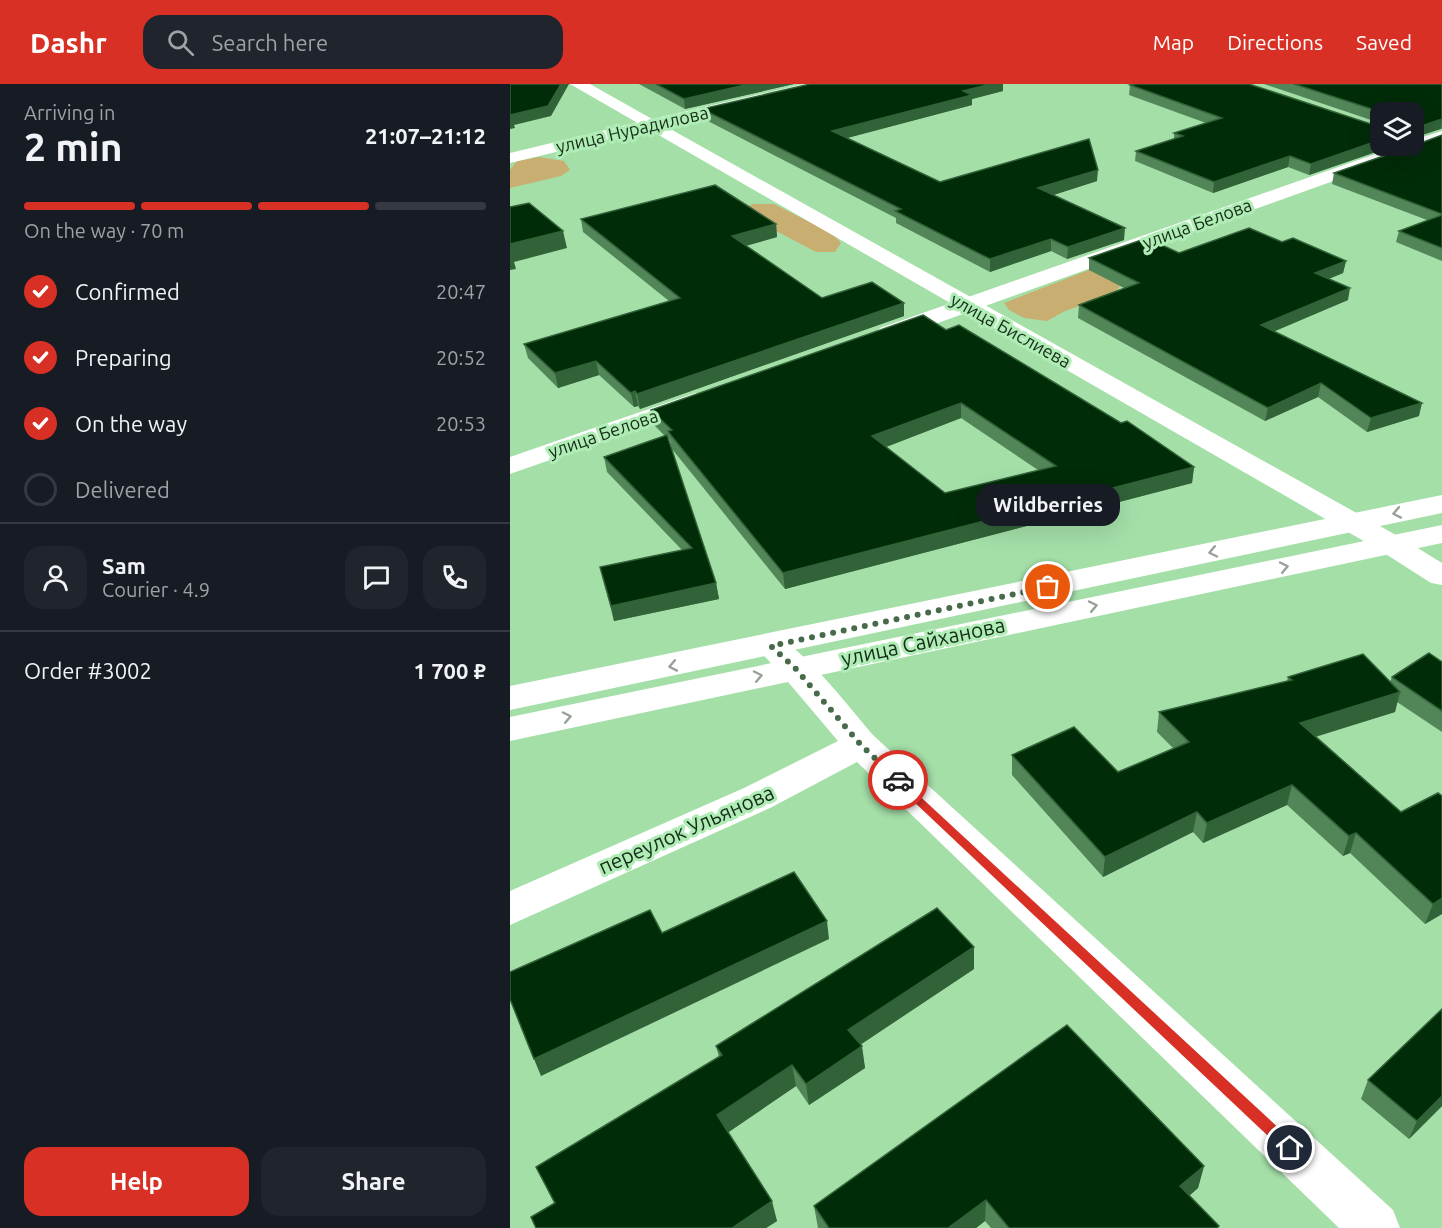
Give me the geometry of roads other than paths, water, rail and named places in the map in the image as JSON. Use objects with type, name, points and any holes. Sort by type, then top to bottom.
[{"type":"street","name":"улица Бислиева","points":[[578,84],[1353,522],[1442,576]]},
{"type":"street","name":"улица Нурадилова","points":[[510,158],[825,84]]},
{"type":"street","name":"улица Белова","points":[[1424,141],[1442,136]]},
{"type":"street","points":[[1424,146],[1442,152]]},
{"type":"street","name":"улица Белова","points":[[866,340],[1380,156]]},
{"type":"street","name":"улица Белова","points":[[510,466],[711,395]]},
{"type":"street","name":"улица Сайханова","points":[[510,729],[783,657],[1353,522],[1442,504]]},
{"type":"street","name":"улица Сайханова","points":[[510,698],[783,657],[1442,534]]},
{"type":"street","points":[[783,657],[861,745],[1375,1228]]},
{"type":"street","name":"переулок Ульянова","points":[[510,909],[757,798],[861,745]]},
{"type":"place","name":"Wildberries","points":[[1048,587]]}]
